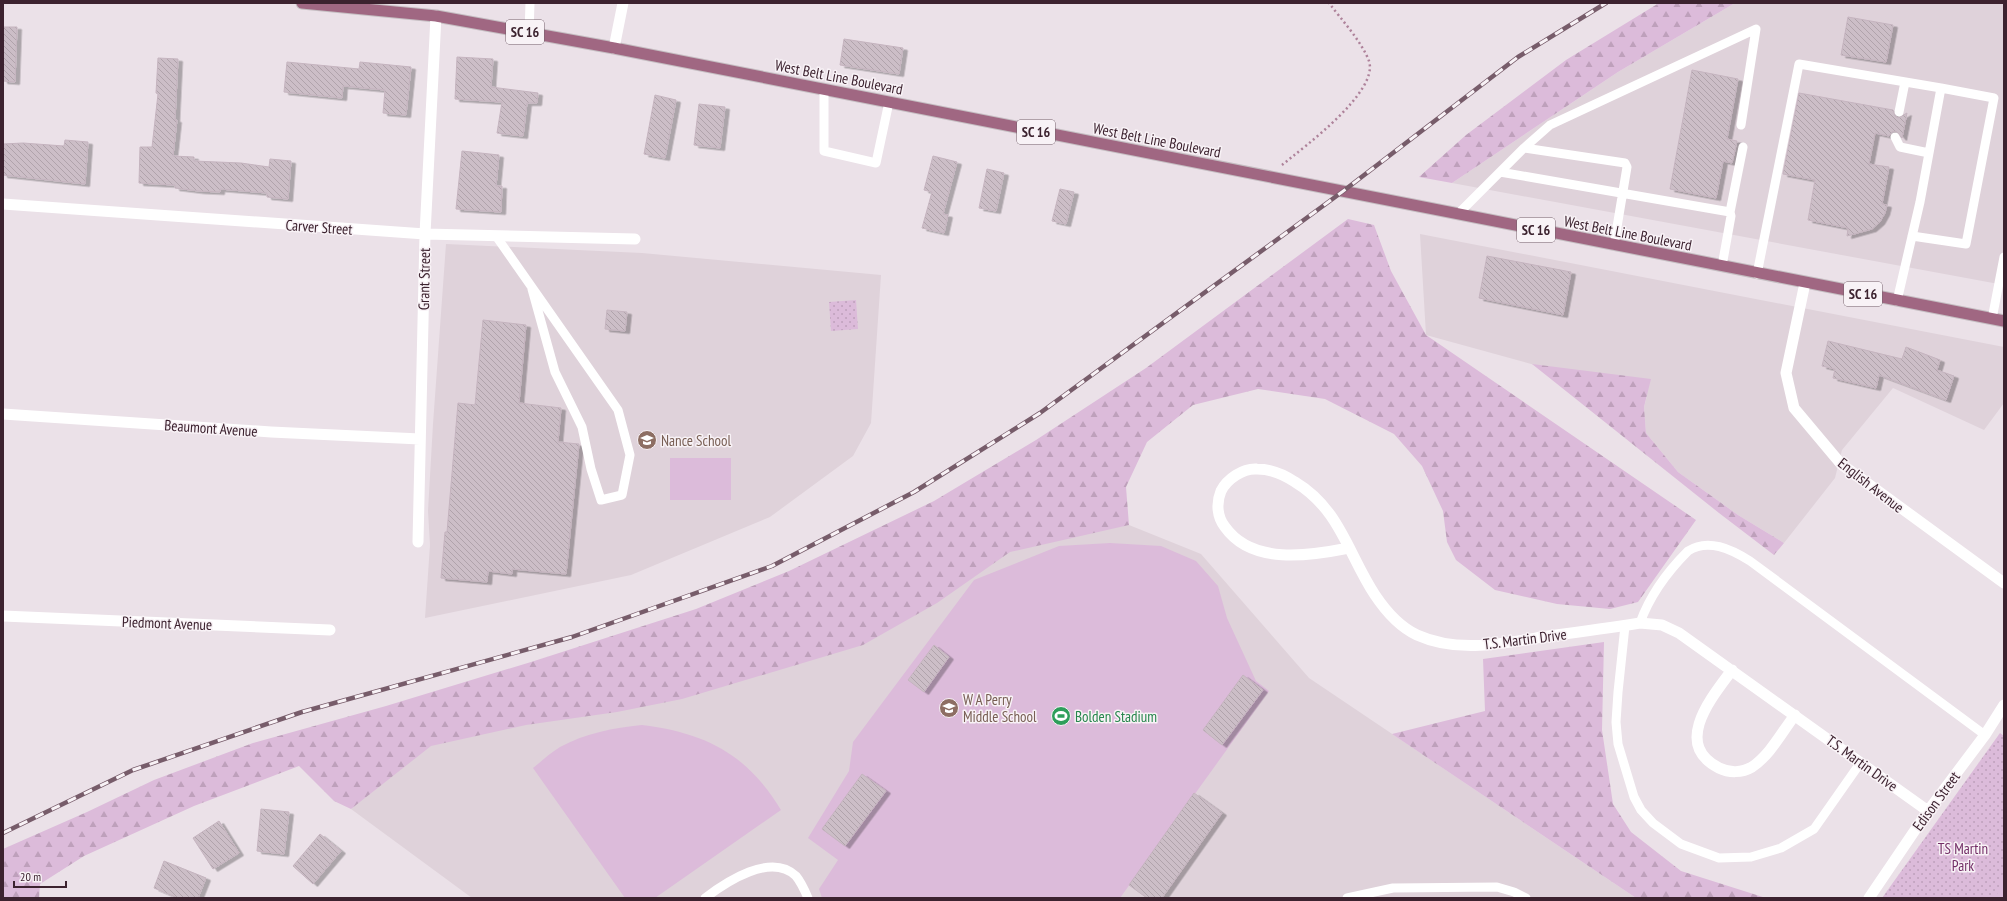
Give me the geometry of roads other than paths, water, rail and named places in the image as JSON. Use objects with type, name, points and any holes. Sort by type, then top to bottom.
[{"type":"main road","name":"West Belt Line Boulevard","points":[[302,3],[436,16],[614,48],[1757,274],[2004,321]]},
{"type":"street","points":[[614,48],[623,3]]},
{"type":"street","name":"Grant Street","points":[[418,542],[425,234],[436,16]]},
{"type":"street","name":"Carver Street","points":[[3,204],[425,234],[635,239]]},
{"type":"street","name":"English Avenue","points":[[1805,283],[1786,372],[1794,408],[1841,464],[2004,583]]},
{"type":"street","name":"Beaumont Avenue","points":[[3,414],[272,432],[420,439]]},
{"type":"street","name":"T.S. Martin Drive","points":[[1349,548],[1310,555],[1277,554],[1250,548],[1239,542],[1223,525],[1218,514],[1222,490],[1235,476],[1253,468],[1274,471],[1308,490],[1326,507],[1342,531],[1349,548],[1383,606],[1404,626],[1415,634],[1430,640],[1448,644],[1487,645],[1640,624],[1653,623],[1672,629],[1732,670],[1928,811]]},
{"type":"street","name":"Piedmont Avenue","points":[[3,616],[330,630]]},
{"type":"street","points":[[1732,670],[1705,708],[1698,726],[1697,737],[1702,753],[1714,765],[1732,772],[1751,767],[1770,748],[1795,715]]},
{"type":"street","name":"Edison Street","points":[[1869,898],[1928,811],[1985,735],[2004,705]]},
{"type":"lane","points":[[529,33],[530,3]]},
{"type":"lane","points":[[1458,214],[1524,148],[1550,125],[1756,29],[1741,125]]},
{"type":"lane","points":[[1757,274],[1798,64],[1994,98],[1966,244],[1912,236]]},
{"type":"lane","points":[[1899,112],[1904,82]]},
{"type":"lane","points":[[1897,301],[1912,236],[1941,88]]},
{"type":"lane","points":[[824,90],[824,152],[876,163],[889,102]]},
{"type":"lane","points":[[1895,137],[1895,140],[1900,147],[1929,153]]},
{"type":"lane","points":[[1722,266],[1731,216],[1730,212],[1743,147]]},
{"type":"lane","points":[[1524,148],[1625,163],[1628,166],[1614,245]]},
{"type":"lane","points":[[1500,172],[1730,212]]},
{"type":"lane","points":[[496,236],[618,410],[630,456],[622,495],[601,500],[591,468],[582,427],[555,372],[532,289]]},
{"type":"lane","points":[[1992,319],[2004,257]]},
{"type":"lane","points":[[1640,624],[1646,605],[1655,591],[1688,551],[1694,547],[1708,545],[1730,549],[1750,561],[1985,735]]},
{"type":"lane","points":[[1626,626],[1618,692],[1616,722],[1618,744],[1632,791],[1641,810],[1653,824],[1681,844],[1719,858],[1750,857],[1781,848],[1814,829],[1861,762]]},
{"type":"lane","points":[[705,898],[734,879],[752,871],[765,868],[787,871],[796,876],[808,898]]},
{"type":"lane","points":[[1347,898],[1393,888],[1496,887],[1514,892],[1526,898]]},
{"type":"railway","points":[[3,833],[133,770],[302,712],[572,637],[772,566],[914,492],[1040,413],[1342,192],[1518,57],[1606,3]]},
{"type":"place","name":"Nance School","points":[[647,440]]},
{"type":"place","name":"W A Perry Middle School","points":[[949,708]]},
{"type":"place","name":"Bolden Stadium","points":[[1061,716]]},
{"type":"park label","name":"TS Martin Park","points":[[1963,856]]}]
